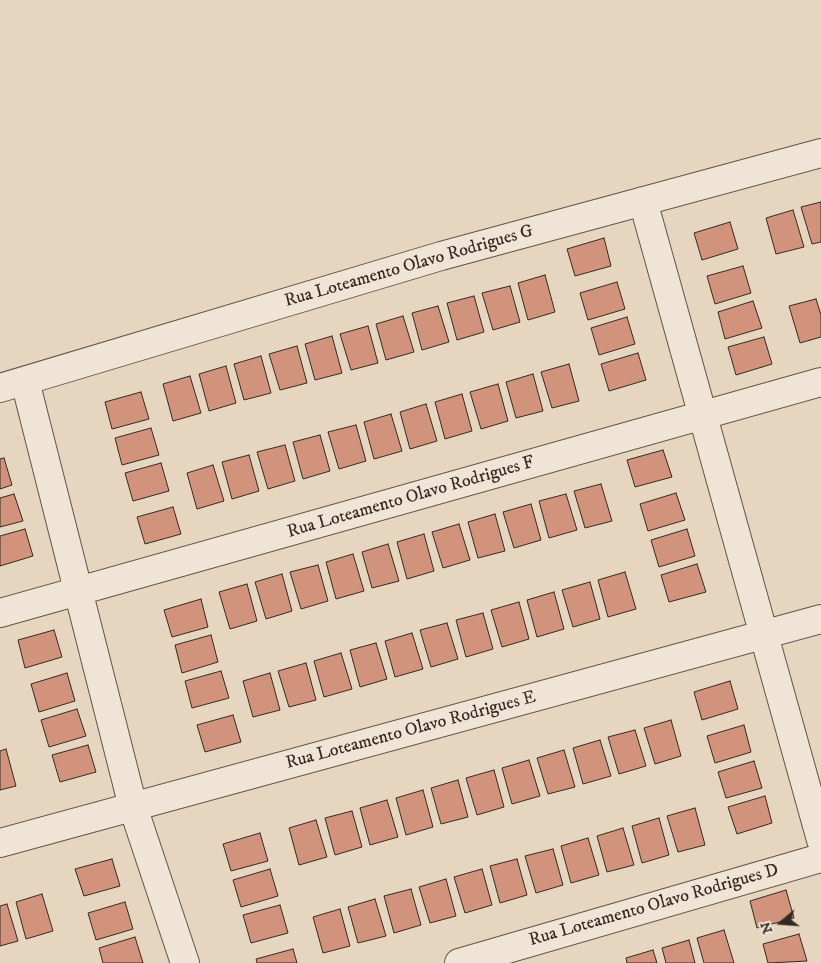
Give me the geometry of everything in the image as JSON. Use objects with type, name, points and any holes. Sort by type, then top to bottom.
[{"type":"street","name":"Rua Loteamento Olavo Rodrigues G","points":[[13,385],[431,259],[821,153]]},
{"type":"street","points":[[643,201],[701,416],[821,840]]},
{"type":"street","name":"Rua Loteamento Olavo Rodrigues F","points":[[0,613],[821,382]]},
{"type":"street","points":[[13,385],[80,591],[133,807],[185,963]]},
{"type":"street","name":"Rua Loteamento Olavo Rodrigues E","points":[[0,843],[821,619]]},
{"type":"street","name":"Rua Loteamento Olavo Rodrigues D","points":[[459,963],[821,858]]},
{"type":"building","points":[[821,202],[821,242],[812,244],[801,207]]},
{"type":"building","points":[[793,210],[804,247],[776,254],[766,218]]},
{"type":"building","points":[[730,222],[738,249],[702,260],[694,233]]},
{"type":"building","points":[[604,238],[611,266],[575,276],[567,249]]},
{"type":"building","points":[[743,266],[751,293],[715,304],[707,276]]},
{"type":"building","points":[[545,275],[555,312],[528,320],[518,283]]},
{"type":"building","points":[[617,282],[625,309],[588,320],[580,293]]},
{"type":"building","points":[[510,286],[520,322],[493,330],[482,293]]},
{"type":"building","points":[[474,296],[484,332],[457,340],[447,303]]},
{"type":"building","points":[[816,299],[821,315],[821,337],[800,343],[789,306]]},
{"type":"building","points":[[753,301],[762,328],[725,339],[718,312]]},
{"type":"building","points":[[438,306],[449,342],[422,350],[412,313]]},
{"type":"building","points":[[403,316],[414,352],[386,360],[376,324]]},
{"type":"building","points":[[627,317],[635,344],[599,355],[591,328]]},
{"type":"building","points":[[368,326],[378,363],[351,370],[340,334]]},
{"type":"building","points":[[332,336],[342,373],[315,380],[305,344]]},
{"type":"building","points":[[764,337],[772,364],[736,375],[728,347]]},
{"type":"building","points":[[297,346],[307,383],[280,390],[269,354]]},
{"type":"building","points":[[638,353],[646,380],[609,391],[601,364]]},
{"type":"building","points":[[261,356],[271,393],[244,400],[234,364]]},
{"type":"building","points":[[569,364],[579,401],[552,408],[541,372]]},
{"type":"building","points":[[226,366],[236,403],[209,411],[199,374]]},
{"type":"building","points":[[533,374],[543,411],[516,418],[506,382]]},
{"type":"building","points":[[190,376],[201,413],[173,421],[163,384]]},
{"type":"building","points":[[498,384],[508,421],[481,429],[470,392]]},
{"type":"building","points":[[141,392],[149,419],[112,429],[105,402]]},
{"type":"building","points":[[462,394],[472,431],[445,439],[435,402]]},
{"type":"building","points":[[426,404],[437,441],[410,449],[400,412]]},
{"type":"building","points":[[391,414],[402,451],[374,459],[364,422]]},
{"type":"building","points":[[356,425],[366,461],[339,469],[328,432]]},
{"type":"building","points":[[151,428],[159,455],[122,465],[115,438]]},
{"type":"building","points":[[320,435],[330,471],[303,479],[293,442]]},
{"type":"building","points":[[285,445],[295,481],[268,489],[257,452]]},
{"type":"building","points":[[663,450],[672,477],[635,487],[627,460]]},
{"type":"building","points":[[249,455],[259,491],[232,499],[222,462]]},
{"type":"building","points":[[4,458],[12,485],[0,489],[0,459]]},
{"type":"building","points":[[161,463],[169,491],[133,501],[125,473]]},
{"type":"building","points":[[213,465],[224,501],[197,509],[187,473]]},
{"type":"building","points":[[601,484],[612,521],[585,528],[574,491]]},
{"type":"building","points":[[676,493],[685,520],[648,531],[640,504]]},
{"type":"building","points":[[14,494],[23,521],[0,527],[0,498]]},
{"type":"building","points":[[566,494],[577,530],[549,538],[539,501]]},
{"type":"building","points":[[531,504],[541,540],[514,548],[503,512]]},
{"type":"building","points":[[173,507],[181,534],[145,544],[137,517]]},
{"type":"building","points":[[495,514],[505,551],[478,558],[468,522]]},
{"type":"building","points":[[459,524],[470,560],[443,568],[432,532]]},
{"type":"building","points":[[25,529],[33,556],[0,566],[0,536]]},
{"type":"building","points":[[687,529],[695,556],[659,567],[651,540]]},
{"type":"building","points":[[424,534],[434,571],[407,579],[397,542]]},
{"type":"building","points":[[388,544],[399,581],[372,588],[362,552]]},
{"type":"building","points":[[353,554],[364,591],[336,599],[326,562]]},
{"type":"building","points":[[697,564],[706,592],[669,602],[661,575]]},
{"type":"building","points":[[318,565],[328,601],[301,609],[290,572]]},
{"type":"building","points":[[625,572],[636,609],[608,617],[598,580]]},
{"type":"building","points":[[282,574],[292,611],[266,619],[255,582]]},
{"type":"building","points":[[590,582],[600,619],[573,627],[562,590]]},
{"type":"building","points":[[247,584],[257,621],[230,629],[219,592]]},
{"type":"building","points":[[554,592],[564,629],[537,637],[527,600]]},
{"type":"building","points":[[201,599],[208,627],[172,637],[164,610]]},
{"type":"building","points":[[519,602],[529,639],[502,647],[491,610]]},
{"type":"building","points":[[483,613],[493,649],[466,657],[456,620]]},
{"type":"building","points":[[447,623],[458,659],[431,667],[420,630]]},
{"type":"building","points":[[54,630],[62,657],[25,668],[18,640]]},
{"type":"building","points":[[412,633],[423,669],[395,677],[385,641]]},
{"type":"building","points":[[211,635],[218,662],[182,673],[175,645]]},
{"type":"building","points":[[376,643],[387,679],[360,687],[350,650]]},
{"type":"building","points":[[341,653],[352,689],[324,697],[314,661]]},
{"type":"building","points":[[306,663],[316,700],[289,707],[278,671]]},
{"type":"building","points":[[221,671],[229,698],[192,708],[185,681]]},
{"type":"building","points":[[67,673],[75,701],[39,712],[31,684]]},
{"type":"building","points":[[270,673],[280,710],[253,717],[243,681]]},
{"type":"building","points":[[730,681],[738,709],[702,720],[694,692]]},
{"type":"building","points":[[77,709],[86,736],[49,747],[41,720]]},
{"type":"building","points":[[233,715],[241,742],[205,752],[197,725]]},
{"type":"building","points":[[671,720],[681,756],[655,764],[644,728]]},
{"type":"building","points":[[744,725],[751,752],[715,763],[707,736]]},
{"type":"building","points":[[635,730],[646,766],[619,774],[608,737]]},
{"type":"building","points":[[600,740],[611,776],[583,784],[573,748]]},
{"type":"building","points":[[88,745],[96,772],[60,782],[52,755]]},
{"type":"building","points":[[6,749],[16,786],[0,790],[0,751]]},
{"type":"building","points":[[564,750],[575,787],[548,794],[537,758]]},
{"type":"building","points":[[529,760],[540,796],[512,804],[502,768]]},
{"type":"building","points":[[754,761],[762,788],[726,798],[718,772]]},
{"type":"building","points":[[494,770],[504,807],[477,815],[466,778]]},
{"type":"building","points":[[458,780],[468,817],[441,824],[431,788]]},
{"type":"building","points":[[423,790],[433,827],[406,835],[396,798]]},
{"type":"building","points":[[765,796],[772,823],[737,834],[728,807]]},
{"type":"building","points":[[387,800],[398,837],[370,845],[360,808]]},
{"type":"building","points":[[695,808],[705,845],[678,852],[667,816]]},
{"type":"building","points":[[352,811],[362,847],[335,855],[325,818]]},
{"type":"building","points":[[659,818],[669,855],[642,863],[632,826]]},
{"type":"building","points":[[316,820],[327,857],[299,865],[289,828]]},
{"type":"building","points":[[623,828],[634,865],[607,872],[597,836]]},
{"type":"building","points":[[260,833],[268,861],[231,871],[223,844]]},
{"type":"building","points":[[588,838],[599,875],[571,883],[561,846]]},
{"type":"building","points":[[553,849],[563,885],[536,893],[525,856]]},
{"type":"building","points":[[112,859],[120,886],[84,896],[75,869]]},
{"type":"building","points":[[517,859],[527,895],[500,903],[490,866]]},
{"type":"building","points":[[270,869],[278,896],[241,907],[233,880]]},
{"type":"building","points":[[482,869],[492,905],[465,913],[454,877]]},
{"type":"building","points":[[446,879],[456,916],[430,923],[419,887]]},
{"type":"building","points":[[411,889],[421,925],[394,933],[384,896]]},
{"type":"building","points":[[786,890],[794,918],[757,928],[750,901]]},
{"type":"building","points":[[42,894],[53,931],[26,939],[16,902]]},
{"type":"building","points":[[375,899],[386,936],[358,943],[348,907]]},
{"type":"building","points":[[125,902],[133,929],[96,940],[88,913]]},
{"type":"building","points":[[7,904],[18,941],[0,946],[0,906]]},
{"type":"building","points":[[280,905],[288,933],[251,943],[243,915]]},
{"type":"building","points":[[340,909],[350,946],[323,953],[313,917]]},
{"type":"building","points":[[724,930],[734,963],[704,963],[697,938]]},
{"type":"building","points":[[799,934],[807,961],[768,963],[763,944]]},
{"type":"building","points":[[135,937],[143,963],[103,963],[99,948]]},
{"type":"building","points":[[689,940],[695,963],[666,963],[662,948]]},
{"type":"building","points":[[293,949],[297,963],[257,963],[256,959]]},
{"type":"building","points":[[653,950],[657,963],[627,963],[626,958]]}]
